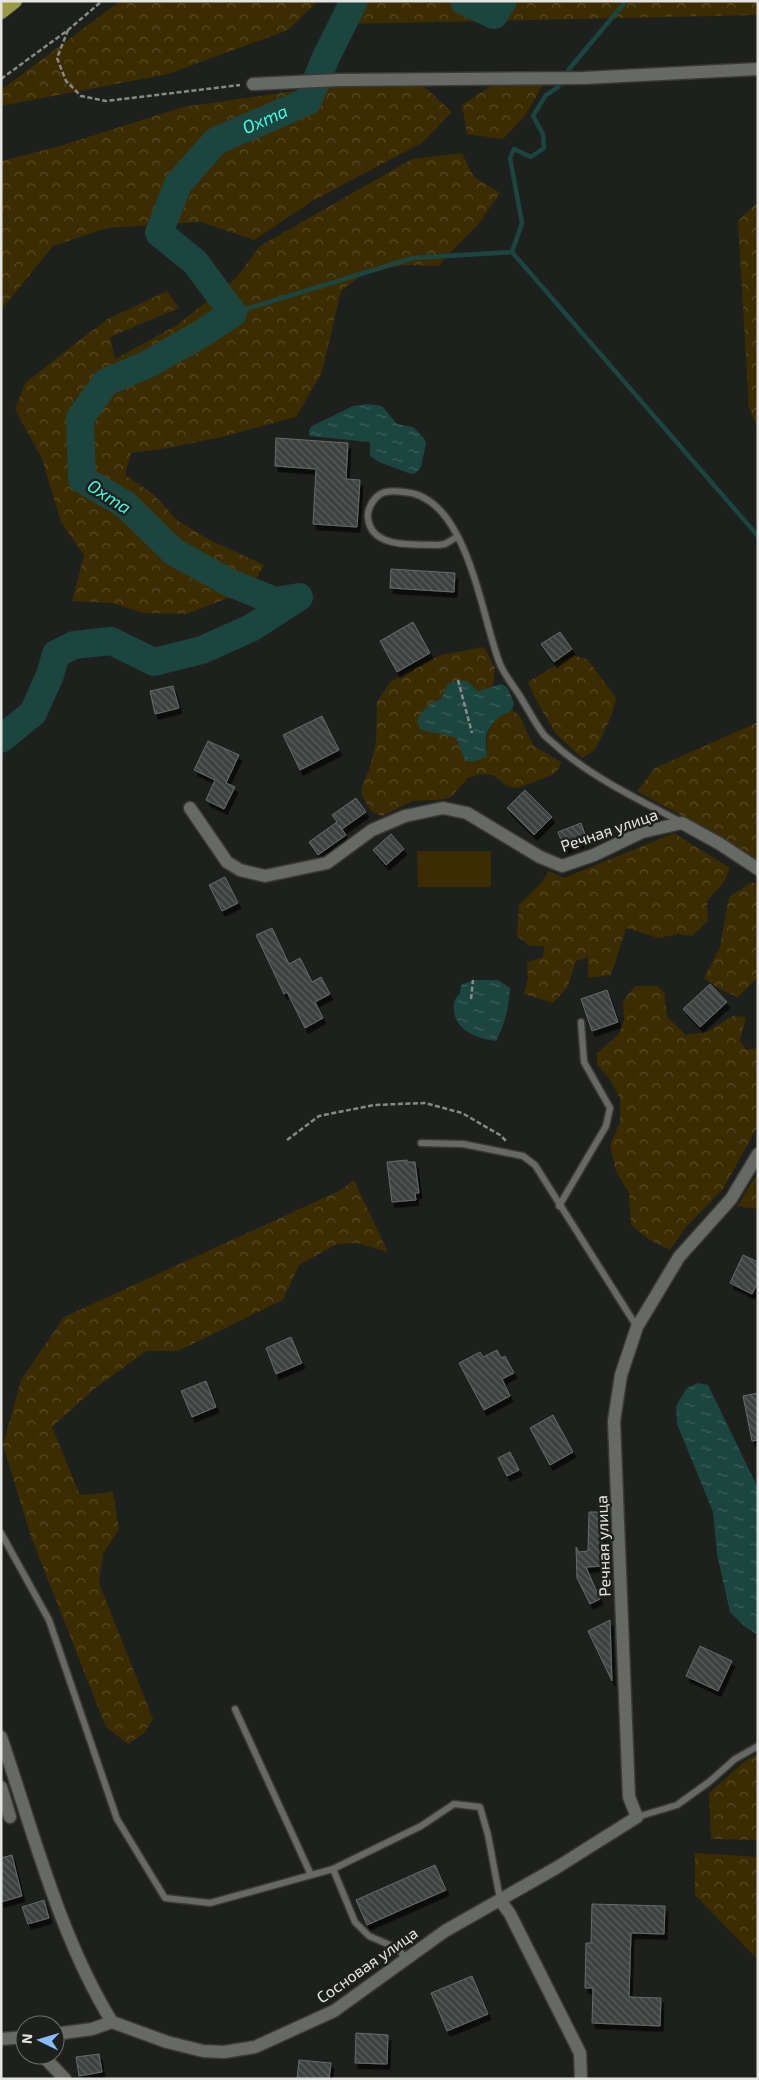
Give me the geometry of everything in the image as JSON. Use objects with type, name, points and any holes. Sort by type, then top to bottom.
[{"type":"highway","points":[[1,12],[15,1]]},
{"type":"street","points":[[253,84],[338,80],[583,78],[758,69]]},
{"type":"street","name":"Речная улица","points":[[190,808],[227,862],[240,870],[265,876],[327,863],[372,830],[405,816],[443,808],[467,813],[540,857],[562,866],[594,855],[642,832],[682,823],[720,844],[758,869]]},
{"type":"street","name":"Речная улица","points":[[637,1817],[629,1797],[614,1421],[621,1375],[637,1327],[678,1257],[731,1199],[758,1154]]},
{"type":"street","points":[[1,1737],[63,1920],[99,2001],[112,2022],[92,2029],[65,2033]]},
{"type":"street","points":[[1,1787],[10,1817]]},
{"type":"street","points":[[581,2079],[580,2053],[510,1914],[500,1900],[564,1863],[637,1817]]},
{"type":"street","name":"Сосновая улица","points":[[112,2022],[167,2042],[203,2051],[224,2052],[255,2047],[334,2011],[446,1931],[500,1900]]},
{"type":"street","points":[[1,2039],[15,2038]]},
{"type":"street","points":[[52,2065],[65,2079]]},
{"type":"lane","points":[[457,537],[445,544],[438,545],[382,539],[372,532],[368,524],[367,514],[371,504],[379,494],[392,491],[410,492],[428,499],[446,516],[457,537],[470,565],[500,665],[545,736],[576,762],[597,776],[682,823]]},
{"type":"lane","points":[[559,1206],[606,1126],[610,1108],[584,1062],[581,1022]]},
{"type":"lane","points":[[421,1143],[463,1144],[523,1156],[535,1165],[559,1206],[637,1327]]},
{"type":"lane","points":[[1,1533],[49,1620],[118,1819],[165,1898],[210,1903],[333,1868],[421,1826],[454,1804],[480,1807],[488,1835],[500,1900]]},
{"type":"lane","points":[[235,1709],[311,1875]]},
{"type":"lane","points":[[637,1817],[677,1805],[709,1782],[736,1759],[758,1746]]},
{"type":"lane","points":[[333,1868],[355,1922],[369,1936],[399,1949],[405,1959]]},
{"type":"path","points":[[1,79],[68,30],[102,1]]},
{"type":"path","points":[[68,30],[58,58],[66,80],[81,96],[106,100],[253,84]]},
{"type":"path","points":[[458,680],[472,733]]},
{"type":"path","points":[[471,999],[473,980]]},
{"type":"path","points":[[287,1140],[319,1116],[374,1105],[426,1103],[462,1113],[500,1135],[523,1156]]},
{"type":"green space","points":[[120,1],[318,1],[288,30],[168,74],[1,106],[1,90]]},
{"type":"green space","points":[[359,1],[758,1],[758,15],[345,24]]},
{"type":"green space","points":[[410,74],[452,112],[422,143],[314,200],[254,240],[201,222],[107,228],[53,246],[1,310],[1,161],[57,147],[183,107]]},
{"type":"green space","points":[[494,84],[543,85],[524,117],[503,139],[467,134],[462,105]]},
{"type":"green space","points":[[462,153],[473,176],[500,193],[480,222],[438,266],[403,265],[364,273],[341,291],[322,372],[296,417],[222,437],[131,453],[125,475],[153,494],[178,521],[210,540],[264,565],[250,590],[186,614],[143,613],[112,603],[72,601],[84,555],[61,522],[42,459],[15,409],[25,383],[108,319],[167,291],[179,308],[110,337],[115,359],[177,325],[236,278],[260,246],[412,159]]},
{"type":"green space","points":[[758,202],[758,429],[749,408],[738,221]]},
{"type":"green space","points":[[484,647],[495,668],[493,686],[478,691],[467,681],[448,684],[441,699],[431,703],[426,731],[456,738],[465,760],[487,751],[487,737],[491,726],[505,713],[512,710],[519,715],[534,746],[561,762],[560,767],[554,774],[518,788],[507,786],[493,775],[480,774],[468,778],[450,798],[413,801],[382,816],[371,811],[361,794],[362,786],[369,770],[376,743],[377,702],[390,682],[441,655]]},
{"type":"green space","points":[[573,655],[588,660],[616,698],[611,717],[595,750],[582,758],[556,734],[528,682]]},
{"type":"green space","points":[[758,722],[758,862],[731,843],[637,791],[655,768]]},
{"type":"green space","points":[[674,833],[730,868],[724,882],[707,901],[708,921],[692,936],[678,934],[658,938],[626,928],[611,975],[588,978],[588,957],[576,961],[567,988],[553,1003],[524,994],[528,978],[527,962],[543,957],[544,946],[530,946],[517,936],[519,905],[541,883],[549,871],[564,878]]},
{"type":"green space","points":[[417,851],[491,851],[491,887],[418,887]]},
{"type":"green space","points":[[752,882],[758,885],[758,977],[738,997],[720,989],[704,978],[720,947],[729,897]]},
{"type":"green space","points":[[635,986],[657,986],[664,992],[667,1017],[686,1035],[707,1032],[733,1016],[746,1017],[740,1040],[746,1050],[758,1048],[758,1126],[723,1189],[686,1227],[670,1250],[650,1240],[631,1225],[629,1193],[616,1171],[610,1145],[620,1122],[620,1098],[609,1078],[597,1065],[597,1053],[619,1034],[624,1020],[623,1001]]},
{"type":"green space","points":[[758,1172],[758,1209],[737,1206]]},
{"type":"green space","points":[[354,1180],[388,1252],[357,1243],[337,1244],[299,1265],[283,1300],[178,1351],[146,1351],[94,1389],[52,1427],[80,1495],[113,1492],[119,1529],[103,1554],[99,1583],[153,1719],[144,1733],[128,1744],[106,1727],[31,1537],[3,1445],[21,1380],[64,1317],[341,1190]]},
{"type":"green space","points":[[758,1754],[758,1840],[711,1839],[709,1793],[745,1761]]},
{"type":"green space","points":[[695,1853],[758,1857],[758,1960],[695,1895]]},
{"type":"water","points":[[369,404],[382,406],[397,424],[413,427],[423,437],[426,443],[421,467],[416,473],[411,474],[379,462],[370,456],[370,442],[309,436],[309,430],[312,426],[353,406]]},
{"type":"water","points":[[458,680],[467,681],[478,691],[501,684],[507,687],[514,703],[512,710],[498,718],[488,730],[486,743],[487,757],[471,762],[465,760],[456,738],[420,729],[417,721],[420,714],[431,703],[441,699],[448,684]]},
{"type":"water","points":[[473,980],[498,980],[510,988],[506,1015],[496,1041],[469,1033],[463,1029],[456,1018],[454,1003],[460,993],[461,985]]},
{"type":"water","points":[[698,1383],[708,1385],[758,1488],[758,1635],[744,1626],[730,1612],[717,1554],[713,1512],[677,1424],[676,1406],[687,1388]]},
{"type":"building","points":[[276,438],[348,443],[346,479],[360,480],[357,527],[313,524],[316,469],[275,466]]},
{"type":"building","points":[[391,569],[455,573],[454,592],[390,588]]},
{"type":"building","points":[[413,622],[430,653],[397,672],[380,641]]},
{"type":"building","points":[[560,632],[572,649],[554,662],[541,644]]},
{"type":"building","points":[[173,686],[179,708],[155,714],[150,691]]},
{"type":"building","points":[[322,716],[339,750],[300,770],[283,735]]},
{"type":"building","points":[[208,741],[239,755],[226,783],[235,787],[224,809],[206,800],[215,780],[194,770]]},
{"type":"building","points":[[525,790],[552,817],[534,835],[507,808]]},
{"type":"building","points":[[356,798],[366,812],[342,829],[339,825],[346,835],[318,855],[309,842],[337,822],[332,815]]},
{"type":"building","points":[[581,823],[587,840],[564,848],[558,832]]},
{"type":"building","points":[[391,834],[404,849],[386,865],[373,850]]},
{"type":"building","points":[[225,877],[238,903],[222,911],[209,885]]},
{"type":"building","points":[[272,928],[289,964],[300,958],[312,982],[321,977],[330,994],[315,1002],[323,1018],[305,1028],[287,992],[284,994],[256,935]]},
{"type":"building","points":[[710,984],[727,1002],[700,1027],[683,1009]]},
{"type":"building","points":[[607,990],[618,1022],[592,1031],[581,999]]},
{"type":"building","points":[[407,1160],[407,1162],[415,1162],[419,1193],[415,1193],[416,1200],[392,1202],[387,1162]]},
{"type":"building","points":[[743,1255],[758,1262],[758,1282],[752,1294],[730,1283]]},
{"type":"building","points":[[291,1337],[302,1363],[276,1374],[266,1348]]},
{"type":"building","points":[[497,1350],[501,1358],[505,1356],[514,1373],[502,1379],[510,1396],[484,1410],[459,1363],[480,1352],[483,1357]]},
{"type":"building","points":[[206,1381],[216,1407],[192,1417],[181,1391]]},
{"type":"building","points":[[758,1393],[758,1440],[752,1441],[743,1396]]},
{"type":"building","points":[[553,1415],[573,1452],[550,1465],[530,1428]]},
{"type":"building","points":[[510,1452],[519,1470],[507,1476],[498,1458]]},
{"type":"building","points":[[589,1512],[602,1512],[602,1550],[605,1550],[606,1566],[586,1567],[600,1599],[590,1604],[577,1578],[576,1547],[579,1552],[588,1551]]},
{"type":"building","points":[[610,1620],[612,1681],[588,1631]]},
{"type":"building","points":[[700,1646],[732,1661],[718,1691],[686,1676]]},
{"type":"building","points":[[12,1855],[22,1896],[1,1902],[1,1858]]},
{"type":"building","points":[[435,1865],[446,1890],[367,1925],[356,1900]]},
{"type":"building","points":[[44,1900],[49,1918],[28,1924],[22,1907]]},
{"type":"building","points":[[592,1904],[665,1906],[664,1934],[631,1933],[629,1997],[661,1998],[660,2026],[592,2023],[593,1988],[585,1988],[586,1943],[591,1943]]},
{"type":"building","points":[[472,1976],[488,2014],[447,2031],[431,1993]]},
{"type":"building","points":[[356,2033],[388,2035],[387,2064],[355,2063]]},
{"type":"building","points":[[99,2054],[102,2072],[79,2076],[76,2057]]},
{"type":"building","points":[[299,2060],[331,2063],[329,2079],[297,2079]]},
{"type":"waterway","name":"Охта","points":[[1,739],[33,713],[50,675],[56,654],[74,645],[111,641],[154,662],[202,650],[251,628],[299,597],[275,601],[228,582],[174,552],[126,505],[82,479],[80,418],[106,382],[148,364],[201,334],[233,313],[195,262],[159,233],[178,184],[216,141],[308,101],[326,57],[354,1]]},
{"type":"waterway","name":"Охта","points":[[464,1],[494,15],[503,1]]},
{"type":"waterway","points":[[512,252],[522,223],[510,158],[514,149],[531,157],[544,148],[543,134],[533,116],[546,95],[557,88],[570,68],[626,1]]},
{"type":"waterway","points":[[233,313],[413,258],[512,252],[758,536]]}]
